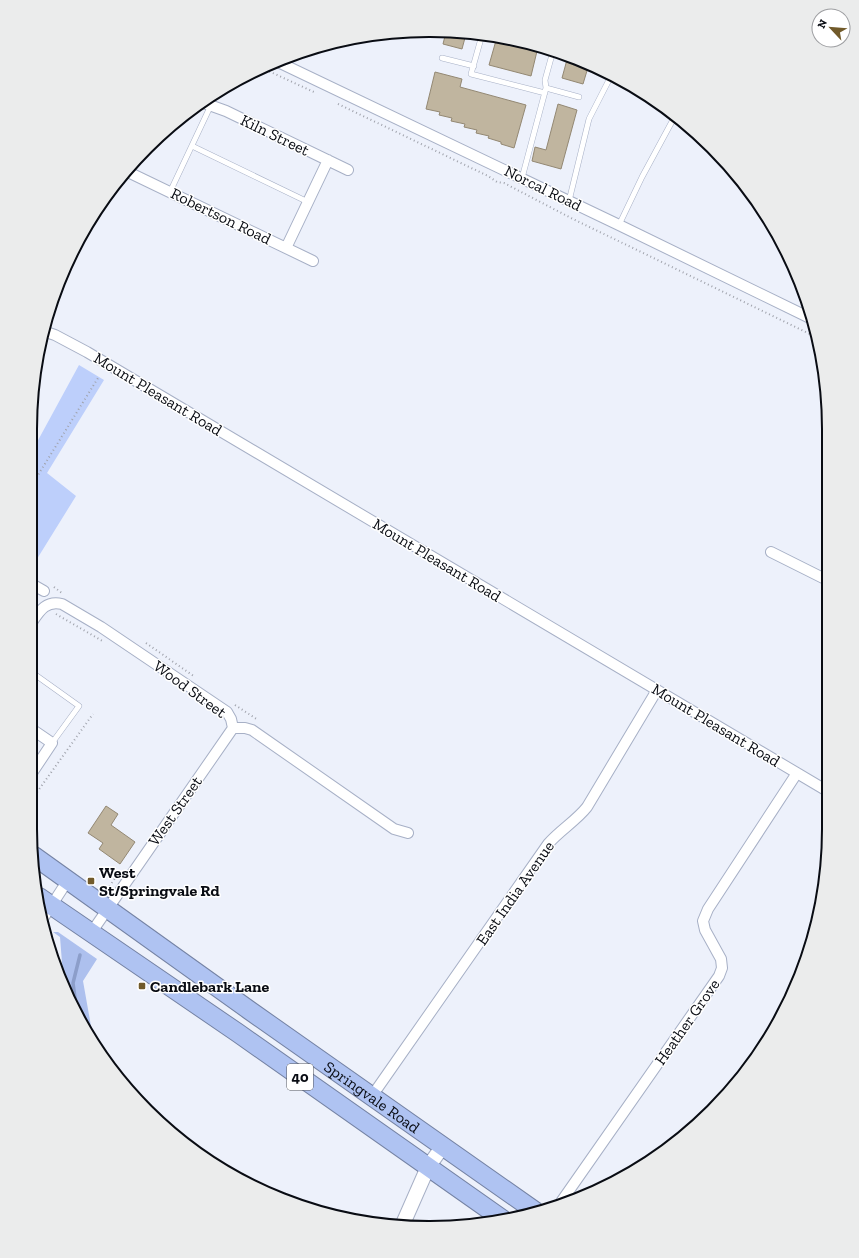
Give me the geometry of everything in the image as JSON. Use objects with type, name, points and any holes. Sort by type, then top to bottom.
[{"type":"highway","name":"Springvale Road","points":[[38,859],[249,1010],[531,1208]]},
{"type":"highway","name":"Springvale Road","points":[[46,909],[91,933],[305,1080],[496,1215]]},
{"type":"street","name":"Norcal Road","points":[[284,65],[522,178],[805,316]]},
{"type":"street","name":"Kiln Street","points":[[211,105],[348,170]]},
{"type":"street","points":[[286,248],[328,160]]},
{"type":"street","name":"Robertson Road","points":[[132,174],[313,261]]},
{"type":"street","name":"Mount Pleasant Road","points":[[49,333],[55,334],[92,355],[822,788]]},
{"type":"street","points":[[771,552],[822,578]]},
{"type":"street","points":[[37,587],[44,591]]},
{"type":"street","name":"Wood Street","points":[[37,615],[41,609],[47,605],[56,602],[62,604],[101,627],[226,712],[231,719],[233,728],[245,728],[252,730],[394,829],[408,833]]},
{"type":"street","name":"East India Avenue","points":[[372,1096],[548,844],[587,807],[657,690]]},
{"type":"street","name":"West Street","points":[[91,933],[233,728]]},
{"type":"street","points":[[37,733],[52,743],[37,766]]},
{"type":"street","name":"Heather Grove","points":[[565,1197],[719,976],[722,968],[721,959],[705,930],[703,921],[708,909],[797,773]]},
{"type":"street","points":[[45,906],[68,880]]},
{"type":"street","points":[[405,1220],[428,1167],[443,1146]]},
{"type":"lane","points":[[481,40],[471,74],[545,91],[579,97]]},
{"type":"lane","points":[[522,178],[545,91],[545,80],[552,57]]},
{"type":"lane","points":[[442,58],[474,66]]},
{"type":"lane","points":[[569,201],[589,119],[609,80]]},
{"type":"lane","points":[[170,192],[211,105]]},
{"type":"lane","points":[[619,225],[642,177],[672,121]]},
{"type":"lane","points":[[192,146],[308,202]]},
{"type":"lane","points":[[37,676],[79,706],[52,743]]},
{"type":"path","points":[[269,71],[317,93]]},
{"type":"path","points":[[338,104],[488,176],[497,182],[504,183],[571,218],[810,334]]},
{"type":"path","points":[[37,477],[98,378]]},
{"type":"path","points":[[37,792],[93,714]]},
{"type":"shaded area","points":[[79,365],[104,380],[47,473],[76,496],[37,559],[37,442]]},
{"type":"shaded area","points":[[53,932],[58,932],[97,959],[83,981],[91,1027],[77,1002],[62,967],[60,937]]},
{"type":"building","points":[[445,38],[465,39],[462,49],[443,44]]},
{"type":"building","points":[[495,43],[537,52],[531,76],[489,65]]},
{"type":"building","points":[[566,62],[587,70],[583,84],[562,78]]},
{"type":"building","points":[[435,72],[462,79],[460,87],[526,105],[514,148],[488,138],[489,136],[476,133],[477,130],[464,127],[465,124],[451,121],[452,118],[439,115],[440,112],[426,109]]},
{"type":"building","points":[[558,104],[577,110],[561,169],[532,161],[535,147],[546,150]]},
{"type":"building","points":[[106,806],[118,814],[111,825],[135,842],[120,864],[99,849],[103,843],[88,833]]},
{"type":"waterway","points":[[75,997],[73,983],[80,955]]},
{"type":"place","name":"West St/Springvale Rd","points":[[91,881]]},
{"type":"place","name":"Candlebark Lane","points":[[142,986]]}]
